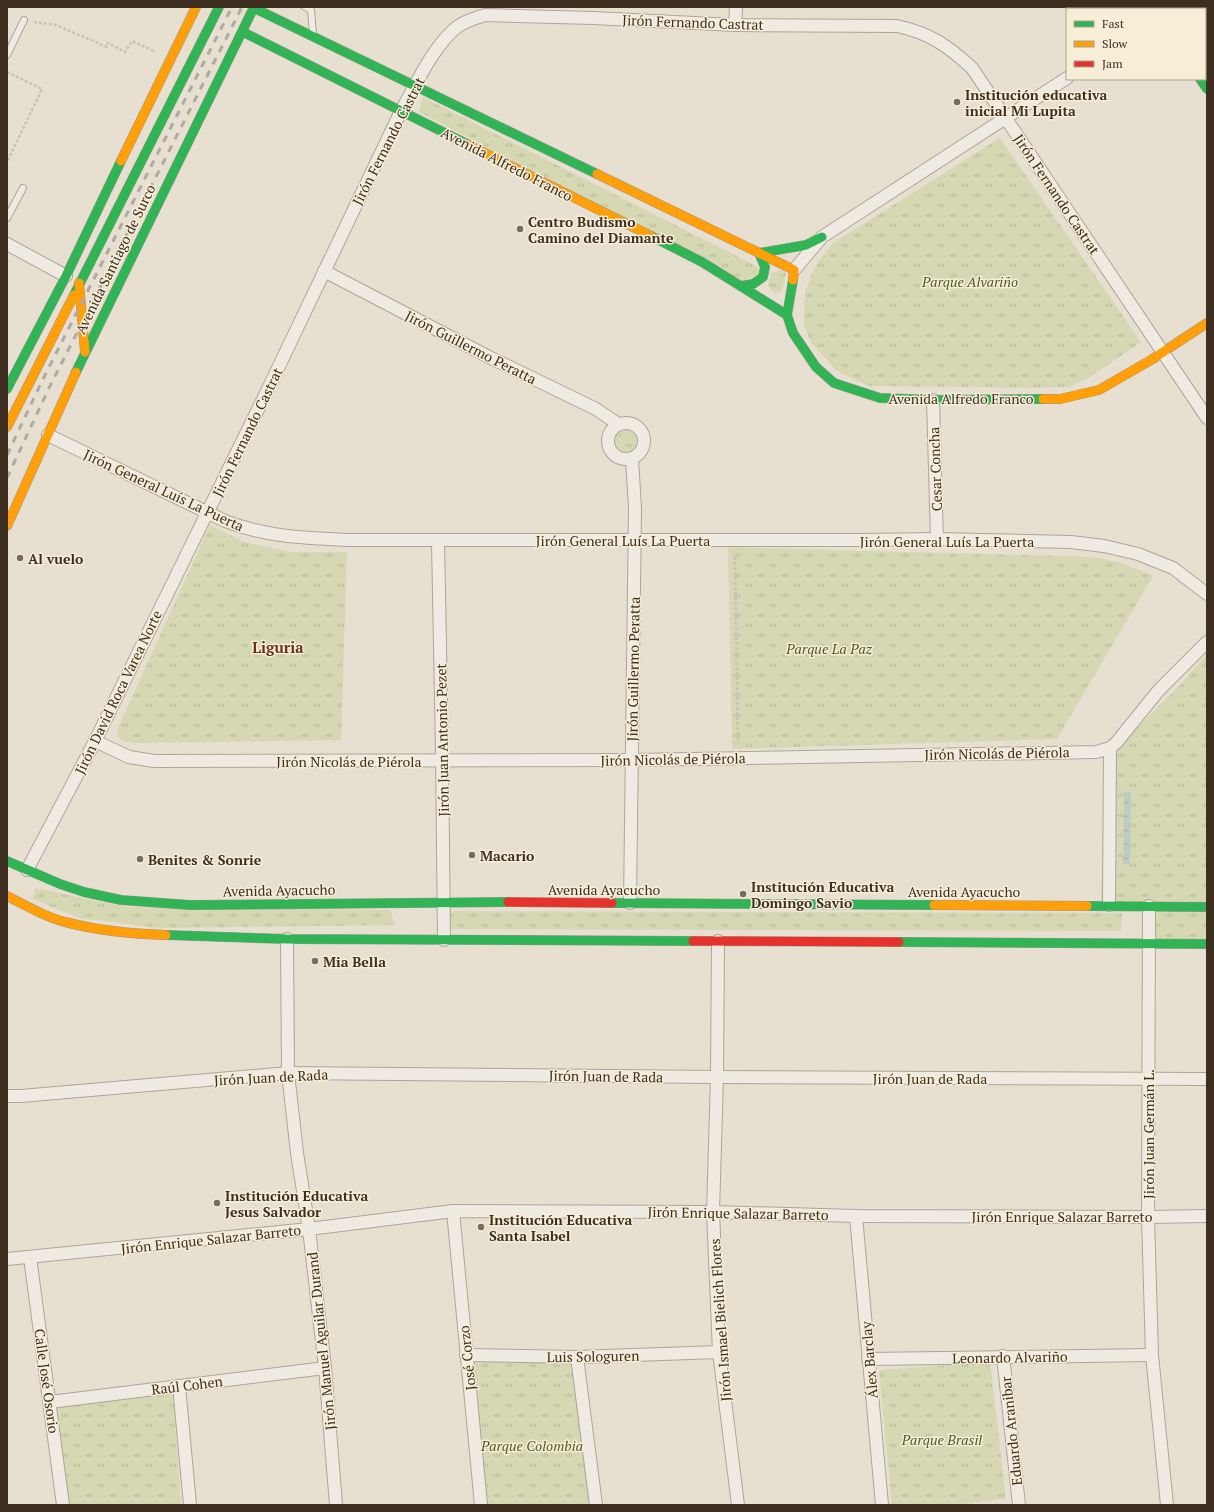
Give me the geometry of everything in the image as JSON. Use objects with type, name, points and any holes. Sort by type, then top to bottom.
[{"type":"main road","points":[[7,389],[66,276],[196,7]]},
{"type":"main road","name":"Avenida Santiago de Surco","points":[[7,427],[219,7]]},
{"type":"main road","points":[[254,7],[272,13],[309,36],[415,85],[794,270]]},
{"type":"main road","name":"Avenida Santiago de Surco","points":[[7,526],[85,352],[254,7]]},
{"type":"main road","name":"Avenida Alfredo Franco","points":[[242,32],[297,55],[401,111],[702,262],[787,315]]},
{"type":"main road","points":[[1201,80],[1207,89]]},
{"type":"main road","points":[[759,253],[806,245],[822,237]]},
{"type":"main road","points":[[741,286],[754,285],[764,277],[765,264],[759,253]]},
{"type":"main road","name":"Avenida Alfredo Franco","points":[[794,270],[787,315],[793,333],[804,350],[816,367],[834,383],[880,398],[933,400],[1060,399],[1099,390],[1163,352],[1207,323]]},
{"type":"main road","points":[[66,276],[79,283],[85,352]]},
{"type":"main road","name":"Avenida Ayacucho","points":[[7,862],[60,884],[84,892],[121,900],[190,905],[444,902],[1109,905],[1207,907]]},
{"type":"main road","points":[[9,902],[68,923],[129,934],[287,939],[1207,944]]},
{"type":"street","points":[[735,25],[736,7]]},
{"type":"street","name":"Jirón Fernando Castrat","points":[[207,513],[401,111],[415,85],[430,60],[450,33],[485,11],[594,12],[735,25],[881,25],[910,28],[936,39],[953,51],[972,68],[1207,418]]},
{"type":"street","points":[[794,270],[822,237],[1066,79]]},
{"type":"street","points":[[7,244],[66,276]]},
{"type":"street","name":"Jirón Guillermo Peratta","points":[[324,271],[491,358],[596,409],[618,424]]},
{"type":"street","name":"Cesar Concha","points":[[933,400],[937,539]]},
{"type":"street","points":[[623,422],[635,425],[643,434],[644,440],[641,452],[632,459],[620,458],[610,451],[608,439],[613,428],[623,422]]},
{"type":"street","name":"Jirón General Luís La Puerta","points":[[48,435],[225,521],[250,530],[288,537],[349,540],[937,539],[1071,542],[1104,546],[1138,554],[1173,568],[1207,594]]},
{"type":"street","name":"Jirón Guillermo Peratta","points":[[630,903],[635,508],[632,459]]},
{"type":"street","name":"Jirón David Roca Varea Norte","points":[[27,870],[95,741],[207,513]]},
{"type":"street","name":"Jirón Juan Antonio Pezet","points":[[438,540],[444,940]]},
{"type":"street","points":[[1109,905],[1110,748],[1122,737],[1159,690],[1207,642]]},
{"type":"street","name":"Jirón Nicolás de Piérola","points":[[95,741],[130,757],[154,761],[632,760],[1096,752],[1110,748]]},
{"type":"street","name":"Jirón Juan Germán L.","points":[[1149,906],[1148,1217],[1152,1355],[1167,1505]]},
{"type":"street","name":"Jirón Manuel Aguilar Durand","points":[[287,939],[288,1073],[297,1153],[309,1229],[325,1368],[336,1505]]},
{"type":"street","name":"Jirón Ismael Bielich Flores","points":[[718,941],[718,1077],[713,1212],[719,1352],[738,1505]]},
{"type":"street","name":"Jirón Juan de Rada","points":[[7,1096],[288,1073],[1207,1079]]},
{"type":"street","name":"Jirón Enrique Salazar Barreto","points":[[7,1259],[309,1229],[453,1211],[713,1212],[856,1216],[1207,1216]]},
{"type":"street","name":"José Corzo","points":[[453,1211],[481,1505]]},
{"type":"street","name":"Álex Barclay","points":[[856,1216],[882,1505]]},
{"type":"street","name":"Calle José Osorio","points":[[30,1257],[63,1505]]},
{"type":"street","name":"Luis Sologuren","points":[[466,1355],[577,1358],[719,1352]]},
{"type":"street","name":"Leonardo Alvariño","points":[[868,1359],[1152,1355]]},
{"type":"street","name":"Eduardo Aranibar","points":[[1003,1356],[1019,1505]]},
{"type":"street","points":[[577,1358],[596,1505]]},
{"type":"street","name":"Raúl Cohen","points":[[50,1402],[325,1368]]},
{"type":"street","points":[[179,1386],[190,1505]]},
{"type":"lane","points":[[305,7],[311,10],[309,36]]},
{"type":"lane","points":[[7,55],[24,20]]},
{"type":"lane","points":[[7,218],[23,188]]},
{"type":"path","points":[[24,20],[56,25],[106,47],[108,43],[125,52],[132,41],[171,59]]},
{"type":"path","points":[[7,72],[42,89],[7,162]]},
{"type":"path","points":[[735,557],[738,743]]},
{"type":"green space","points":[[423,97],[758,267],[759,274],[743,281],[419,112]]},
{"type":"green space","name":"Parque Alvariño","points":[[1000,138],[1141,342],[1090,377],[1069,387],[1028,388],[869,386],[837,371],[812,344],[804,326],[805,292],[815,266],[833,243]]},
{"type":"green space","points":[[781,270],[786,273],[782,291],[775,293],[771,290],[768,284],[771,273]]},
{"type":"green space","points":[[622,430],[630,430],[637,437],[637,445],[630,452],[622,452],[615,445],[615,437]]},
{"type":"green space","points":[[210,525],[244,542],[290,552],[347,552],[341,740],[136,743],[123,741],[117,735],[118,728]]},
{"type":"green space","name":"Parque La Paz","points":[[728,547],[1096,557],[1124,564],[1153,576],[1057,739],[732,749]]},
{"type":"green space","points":[[1207,654],[1207,902],[1101,901],[1105,760],[1178,687]]},
{"type":"green space","points":[[35,888],[126,907],[390,910],[395,925],[159,928],[79,918],[33,899]]},
{"type":"green space","points":[[1149,906],[1207,907],[1207,944],[1148,944]]},
{"type":"green space","points":[[449,911],[1122,913],[1121,931],[449,929]]},
{"type":"green space","name":"Parque Colombia","points":[[466,1355],[577,1357],[596,1505],[482,1505]]},
{"type":"green space","name":"Parque Brasil","points":[[990,1362],[1006,1499],[951,1505],[892,1505],[879,1370]]},
{"type":"green space","points":[[173,1392],[181,1505],[69,1505],[57,1407]]},
{"type":"water","points":[[1124,792],[1131,792],[1130,864],[1123,864]]},
{"type":"railway","points":[[7,455],[43,379],[232,7]]},
{"type":"railway","points":[[7,478],[49,388],[242,7]]},
{"type":"traffic: fast","points":[[74,295],[219,7]]},
{"type":"traffic: fast","points":[[76,372],[254,7]]},
{"type":"traffic: fast","points":[[254,8],[597,174]]},
{"type":"traffic: fast","points":[[243,32],[467,144]]},
{"type":"traffic: fast","points":[[1201,80],[1207,89]]},
{"type":"traffic: fast","points":[[7,389],[66,276],[121,161]]},
{"type":"traffic: fast","points":[[651,236],[702,262],[787,315]]},
{"type":"traffic: fast","points":[[741,286],[753,284],[763,277],[765,267],[759,253],[806,245],[822,237]]},
{"type":"traffic: fast","points":[[793,280],[787,315],[793,333],[816,367],[834,383],[880,398],[933,400],[1043,399]]},
{"type":"traffic: fast","points":[[7,861],[60,884],[84,892],[121,900],[190,905],[508,902]]},
{"type":"traffic: fast","points":[[612,903],[934,905]]},
{"type":"traffic: fast","points":[[1087,906],[1207,907]]},
{"type":"traffic: fast","points":[[166,935],[287,939],[693,941]]},
{"type":"traffic: fast","points":[[899,942],[1207,944]]},
{"type":"traffic: slow","points":[[121,161],[196,7]]},
{"type":"traffic: slow","points":[[467,144],[651,236]]},
{"type":"traffic: slow","points":[[597,174],[794,270],[793,280]]},
{"type":"traffic: slow","points":[[79,283],[85,352]]},
{"type":"traffic: slow","points":[[7,427],[74,295]]},
{"type":"traffic: slow","points":[[1043,399],[1060,399],[1099,390],[1151,360],[1207,323]]},
{"type":"traffic: slow","points":[[7,526],[76,372]]},
{"type":"traffic: slow","points":[[7,896],[45,915],[69,923],[117,932],[166,935]]},
{"type":"traffic: slow","points":[[934,905],[1087,906]]},
{"type":"traffic: jam","points":[[508,902],[612,903]]},
{"type":"traffic: jam","points":[[693,941],[899,942]]},
{"type":"place","name":"Institución educativa inicial Mi Lupita","points":[[957,102]]},
{"type":"place","name":"Centro Budismo Camino del Diamante","points":[[520,229]]},
{"type":"place","name":"Al vuelo","points":[[20,558]]},
{"type":"place","name":"Macario","points":[[472,855]]},
{"type":"place","name":"Benites & Sonrie","points":[[140,859]]},
{"type":"place","name":"Institución Educativa Domingo Savio","points":[[743,894]]},
{"type":"place","name":"Mia Bella","points":[[315,961]]},
{"type":"place","name":"Institución Educativa Jesus Salvador","points":[[217,1203]]},
{"type":"place","name":"Institución Educativa Santa Isabel","points":[[481,1227]]},
{"type":"district","name":"Liguria","points":[[278,647]]}]
